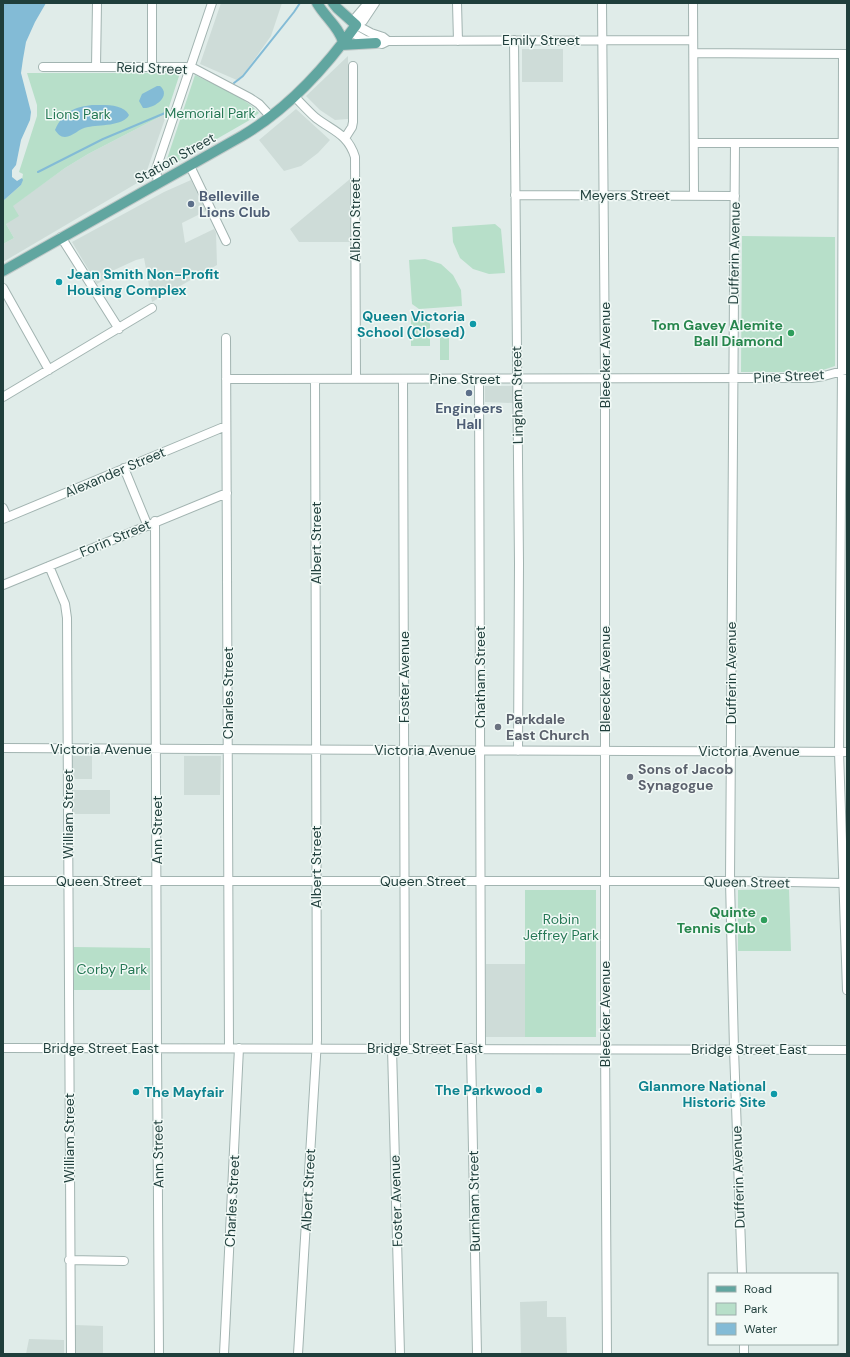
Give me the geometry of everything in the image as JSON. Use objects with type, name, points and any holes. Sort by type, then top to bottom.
[{"type":"main road","points":[[317,3],[327,18],[339,31],[342,44],[376,44]]},
{"type":"main road","points":[[324,3],[331,14],[353,28]]},
{"type":"main road","points":[[333,3],[353,28]]},
{"type":"main road","name":"Station Street","points":[[3,271],[61,237],[190,166],[271,117],[322,68],[353,28]]},
{"type":"street","points":[[96,67],[97,3]]},
{"type":"street","points":[[152,3],[152,67]]},
{"type":"street","points":[[158,183],[156,169],[212,3]]},
{"type":"street","name":"Station Street","points":[[353,28],[356,17],[368,3]]},
{"type":"street","name":"Station Street","points":[[353,28],[363,21],[375,3]]},
{"type":"street","points":[[457,3],[458,41]]},
{"type":"street","name":"Bleecker Avenue","points":[[602,3],[605,379],[604,750],[607,1354]]},
{"type":"street","points":[[693,3],[694,196]]},
{"type":"street","points":[[353,28],[365,40],[376,44]]},
{"type":"street","name":"Emily Street","points":[[353,28],[383,37],[388,41]]},
{"type":"street","name":"Lingham Street","points":[[514,40],[519,563],[518,751]]},
{"type":"street","name":"Emily Street","points":[[376,44],[382,44],[388,41],[694,40]]},
{"type":"street","points":[[694,53],[845,54],[843,752],[845,861],[843,883],[847,990]]},
{"type":"street","points":[[294,96],[314,116],[345,138],[352,127],[353,122],[353,66]]},
{"type":"street","name":"Reid Street","points":[[43,67],[190,68],[250,98],[259,104],[271,117]]},
{"type":"street","name":"Albion Street","points":[[345,138],[352,146],[355,157],[356,378]]},
{"type":"street","points":[[694,143],[845,144]]},
{"type":"street","name":"Dufferin Avenue","points":[[735,143],[730,881],[742,1273]]},
{"type":"street","points":[[190,166],[226,241]]},
{"type":"street","name":"Meyers Street","points":[[515,195],[735,196]]},
{"type":"street","points":[[61,237],[119,329]]},
{"type":"street","points":[[3,288],[49,370]]},
{"type":"street","points":[[3,397],[152,308]]},
{"type":"street","name":"Charles Street","points":[[226,338],[229,1048]]},
{"type":"street","name":"Pine Street","points":[[226,379],[811,378],[845,370]]},
{"type":"street","name":"Foster Avenue","points":[[404,378],[406,1048]]},
{"type":"street","name":"Albert Street","points":[[298,1354],[316,1048],[315,379]]},
{"type":"street","name":"Chatham Street","points":[[479,379],[481,1048]]},
{"type":"street","name":"Alexander Street","points":[[5,518],[226,426]]},
{"type":"street","name":"Ann Street","points":[[124,468],[151,523],[157,749],[159,1354]]},
{"type":"street","name":"Forin Street","points":[[3,585],[227,493]]},
{"type":"street","points":[[3,508],[5,518]]},
{"type":"street","name":"William Street","points":[[48,566],[67,611],[70,1354]]},
{"type":"street","name":"Victoria Avenue","points":[[3,748],[843,752]]},
{"type":"street","name":"Queen Street","points":[[3,881],[316,880],[605,882],[730,881],[843,883]]},
{"type":"street","name":"Bridge Street East","points":[[3,1048],[605,1048],[847,1050]]},
{"type":"street","name":"Charles Street","points":[[224,1354],[240,1048]]},
{"type":"street","name":"Foster Avenue","points":[[392,1048],[400,1354]]},
{"type":"street","name":"Burnham Street","points":[[471,1048],[477,1354]]},
{"type":"street","points":[[69,1260],[124,1261]]},
{"type":"shaded area","points":[[221,3],[282,3],[271,36],[239,81],[200,64]]},
{"type":"shaded area","points":[[522,49],[563,49],[563,82],[522,82]]},
{"type":"shaded area","points":[[348,56],[348,119],[335,120],[320,110],[306,96]]},
{"type":"shaded area","points":[[296,109],[330,140],[318,153],[301,166],[284,171],[259,140]]},
{"type":"shaded area","points":[[167,113],[144,179],[3,262],[3,244],[14,238],[6,224],[12,206],[65,168],[88,154]]},
{"type":"shaded area","points":[[350,179],[350,242],[299,242],[290,229]]},
{"type":"shaded area","points":[[191,180],[206,211],[182,223],[185,243],[214,229],[216,233],[217,265],[152,302],[144,258],[112,271],[113,275],[97,284],[72,242],[164,192]]},
{"type":"shaded area","points":[[485,386],[513,386],[513,403],[485,402]]},
{"type":"shaded area","points":[[72,756],[92,756],[92,779],[72,779]]},
{"type":"shaded area","points":[[184,756],[221,756],[220,795],[184,795]]},
{"type":"shaded area","points":[[72,790],[110,790],[110,814],[72,814]]},
{"type":"shaded area","points":[[486,964],[525,964],[525,1037],[486,1037]]},
{"type":"shaded area","points":[[547,1301],[547,1317],[566,1317],[567,1354],[521,1354],[520,1302]]},
{"type":"shaded area","points":[[75,1325],[103,1326],[103,1354],[76,1354]]},
{"type":"shaded area","points":[[29,1339],[64,1340],[64,1354],[26,1354]]},
{"type":"green space","name":"Lions Park","points":[[27,73],[180,73],[167,113],[88,154],[65,168],[13,206],[19,216],[6,224],[14,238],[3,244],[3,201],[21,185],[23,174],[19,172],[37,116],[37,105]]},
{"type":"green space","name":"Memorial Park","points":[[195,75],[229,91],[245,101],[259,113],[248,121],[168,167],[165,165]]},
{"type":"green space","points":[[495,224],[501,229],[505,273],[489,274],[473,269],[460,258],[453,242],[452,227]]},
{"type":"green space","points":[[742,236],[835,237],[835,366],[817,372],[741,372]]},
{"type":"green space","points":[[425,259],[441,264],[453,275],[461,290],[462,306],[419,309],[412,304],[409,260]]},
{"type":"green space","points":[[411,315],[424,315],[430,324],[430,346],[411,346]]},
{"type":"green space","points":[[440,335],[449,335],[449,360],[440,360]]},
{"type":"green space","name":"Quinte Tennis Club","points":[[789,889],[791,951],[738,951],[738,890]]},
{"type":"green space","name":"Robin Jeffrey Park","points":[[525,890],[596,890],[596,1037],[525,1037]]},
{"type":"green space","name":"Corby Park","points":[[74,947],[150,948],[150,990],[74,990]]},
{"type":"water","points":[[3,3],[46,3],[26,42],[21,73],[31,112],[30,120],[21,140],[16,165],[12,170],[12,177],[17,181],[22,178],[23,180],[21,185],[3,201]]},
{"type":"water","points":[[157,86],[160,86],[163,90],[163,98],[152,106],[143,108],[139,101],[142,94]]},
{"type":"water","points":[[92,105],[107,105],[122,108],[129,115],[122,121],[85,128],[68,137],[63,137],[58,134],[55,130],[65,115],[74,109]]},
{"type":"waterway","points":[[234,83],[243,76],[300,3]]},
{"type":"waterway","points":[[38,172],[103,139],[165,113]]},
{"type":"place","name":"Belleville Lions Club","points":[[191,204]]},
{"type":"place","name":"Jean Smith Non-Profit Housing Complex","points":[[59,282]]},
{"type":"place","name":"Queen Victoria School (Closed)","points":[[473,324]]},
{"type":"place","name":"Tom Gavey Alemite Ball Diamond","points":[[791,333]]},
{"type":"place","name":"Engineers Hall","points":[[469,393]]},
{"type":"place","name":"Parkdale East Church","points":[[498,727]]},
{"type":"place","name":"Sons of Jacob Synagogue","points":[[630,777]]},
{"type":"place","name":"Quinte Tennis Club","points":[[764,920]]},
{"type":"place","name":"The Parkwood","points":[[539,1090]]},
{"type":"place","name":"The Mayfair","points":[[136,1092]]},
{"type":"place","name":"Glanmore National Historic Site","points":[[774,1094]]}]
